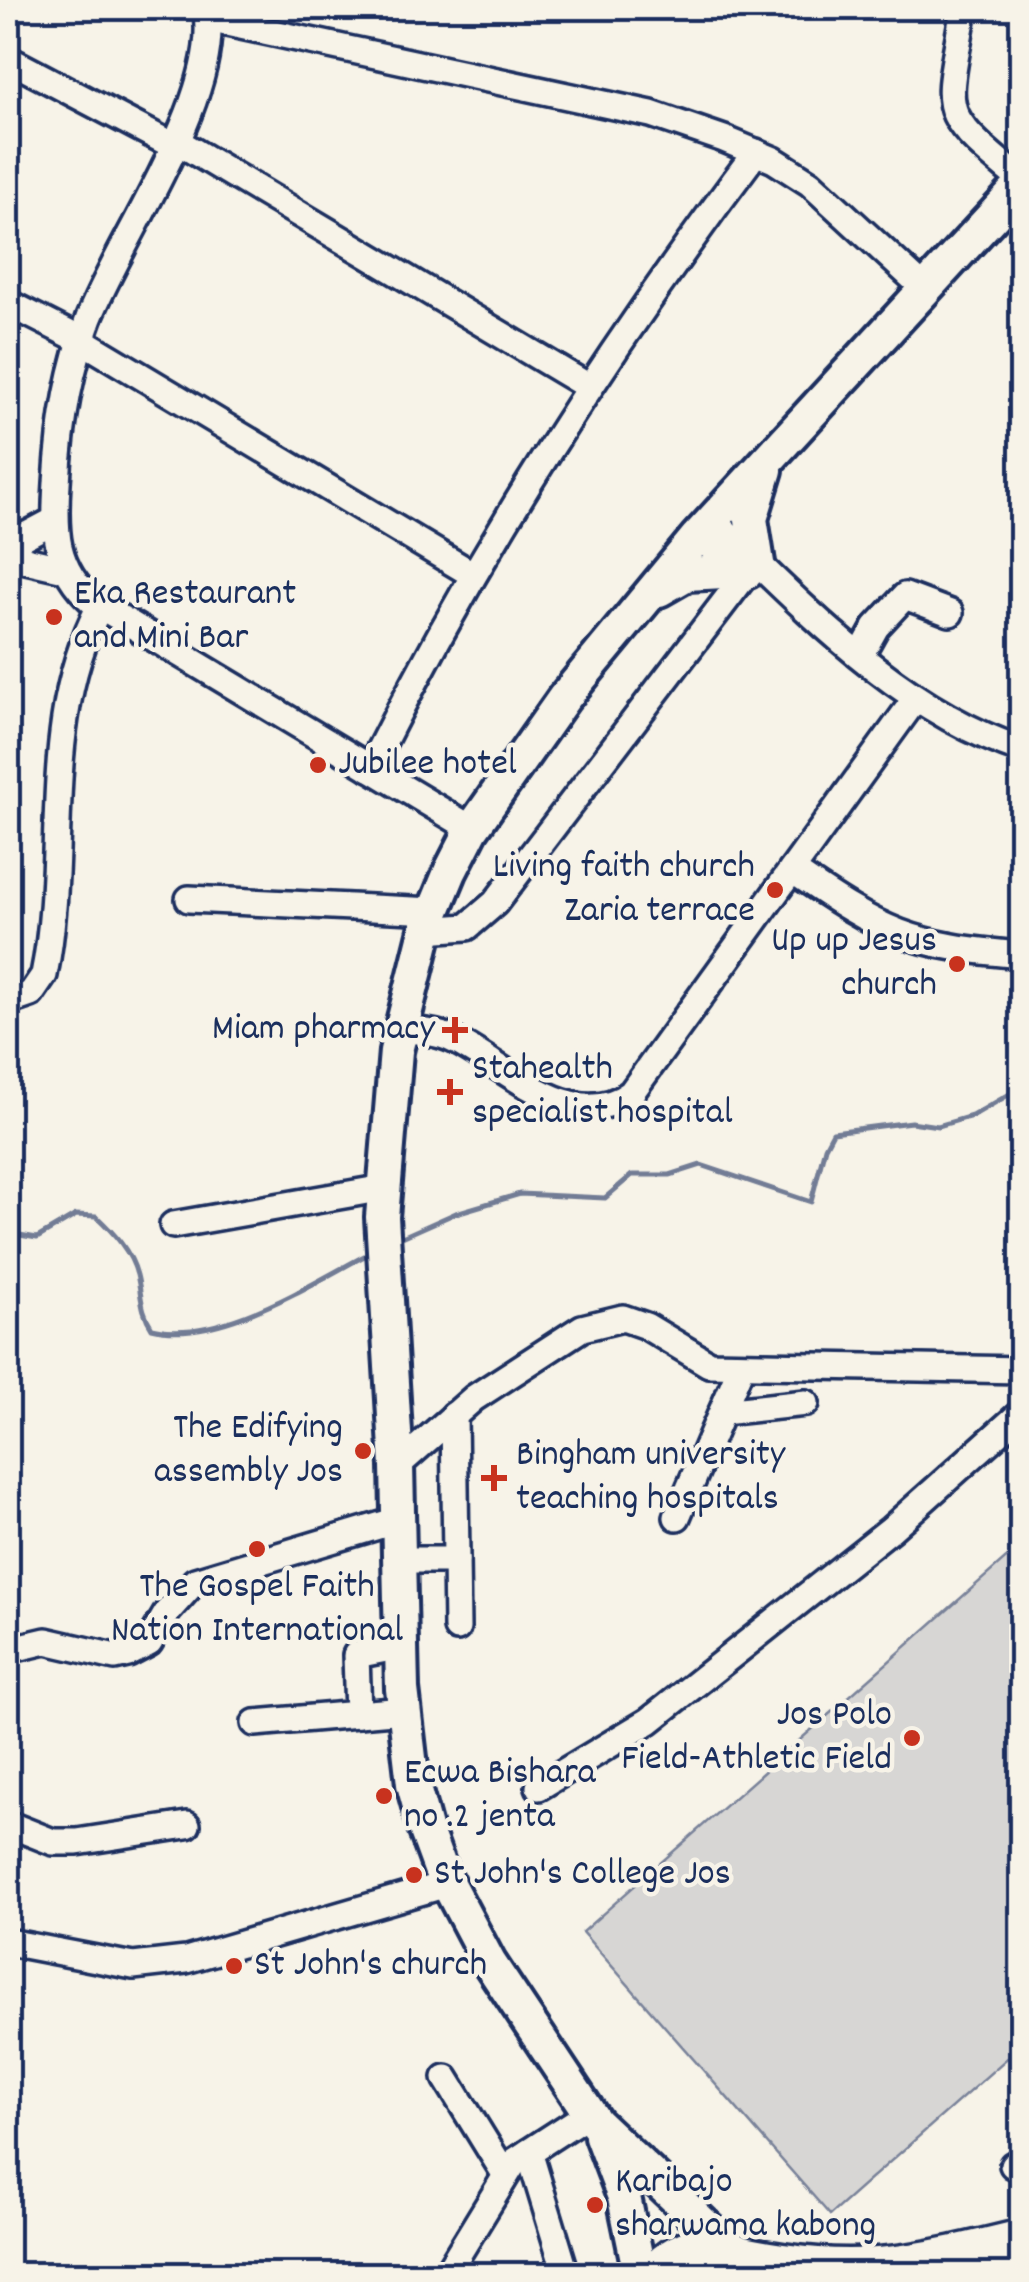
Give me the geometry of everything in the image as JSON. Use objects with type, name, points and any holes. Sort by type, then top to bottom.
[{"type":"highway","points":[[656,2274],[668,2260],[692,2248],[806,2269],[860,2271],[1022,2240]]},
{"type":"highway","points":[[992,2274],[1022,2267]]},
{"type":"main road","points":[[640,2274],[624,2197],[592,2118],[489,1962],[447,1884],[413,1784],[404,1710],[397,1466],[383,1202],[401,1030],[430,920],[472,829],[564,698],[705,529],[1022,183]]},
{"type":"main road","points":[[639,604],[688,574],[748,569],[751,519],[771,456]]},
{"type":"main road","points":[[592,2118],[744,2260]]},
{"type":"street","points":[[964,8],[950,98],[952,116],[962,131],[1022,183]]},
{"type":"street","points":[[472,829],[100,606],[78,588],[57,552],[55,520],[70,383],[81,340],[106,276],[174,142],[202,74],[207,13],[651,114],[756,152],[810,183],[925,289]]},
{"type":"street","points":[[8,59],[174,142],[588,387]]},
{"type":"street","points":[[370,768],[472,574],[588,387],[662,277],[756,152]]},
{"type":"street","points":[[8,303],[81,340],[472,574]]},
{"type":"street","points":[[8,546],[55,520]]},
{"type":"street","points":[[705,529],[748,569],[916,698],[986,738],[1022,750]]},
{"type":"street","points":[[8,556],[65,569]]},
{"type":"street","points":[[189,899],[430,920],[467,927],[495,903],[748,569]]},
{"type":"street","points":[[861,654],[876,627],[905,596],[950,613]]},
{"type":"street","points":[[8,1002],[31,994],[44,975],[62,720],[74,663],[100,606]]},
{"type":"street","points":[[401,1030],[455,1040],[518,1081],[569,1102],[591,1105],[622,1100],[916,698]]},
{"type":"street","points":[[792,870],[857,914],[903,938],[1022,955]]},
{"type":"street","points":[[172,1225],[383,1202]]},
{"type":"street","points":[[397,1466],[454,1415],[582,1328],[622,1318],[646,1326],[709,1364],[940,1365],[1022,1370]]},
{"type":"street","points":[[677,1517],[741,1367]]},
{"type":"street","points":[[722,1412],[806,1403]]},
{"type":"street","points":[[539,1787],[649,1721],[891,1530],[1022,1412]]},
{"type":"street","points":[[454,1415],[456,1628]]},
{"type":"street","points":[[8,1650],[46,1641],[115,1657],[128,1654],[149,1643],[168,1611],[195,1581],[398,1520]]},
{"type":"street","points":[[399,1560],[456,1560]]},
{"type":"street","points":[[358,1714],[356,1654],[401,1646]]},
{"type":"street","points":[[255,1723],[404,1710]]},
{"type":"street","points":[[8,1824],[53,1842],[77,1842],[186,1825]]},
{"type":"street","points":[[8,1942],[133,1966],[186,1960],[447,1884]]},
{"type":"street","points":[[446,2078],[504,2174]]},
{"type":"street","points":[[446,2274],[504,2174],[529,2152],[592,2118]]},
{"type":"street","points":[[529,2152],[566,2274]]},
{"type":"shaded area","name":"Jos Polo Field-Athletic Field","points":[[1021,1545],[1021,2046],[830,2215],[582,1932]]},
{"type":"waterway","points":[[393,1241],[456,1213],[520,1194],[605,1198],[632,1175],[670,1175],[701,1165],[811,1202],[825,1147],[833,1132],[911,1122],[938,1126],[972,1116],[1022,1087]]},
{"type":"waterway","points":[[8,1233],[37,1238],[76,1215],[96,1216],[130,1258],[152,1328],[178,1331],[235,1320],[370,1253]]},
{"type":"place","name":"Eka Restaurant and Mini Bar","points":[[54,617]]},
{"type":"place","name":"Jubilee hotel","points":[[318,765]]},
{"type":"place","name":"Living faith church Zaria terrace","points":[[775,890]]},
{"type":"place","name":"Up up Jesus church","points":[[957,964]]},
{"type":"place","name":"Miam pharmacy","points":[[455,1030]]},
{"type":"place","name":"Stahealth specialist hospital","points":[[450,1092]]},
{"type":"place","name":"The Edifying assembly Jos","points":[[363,1451]]},
{"type":"place","name":"Bingham university teaching hospitals","points":[[494,1478]]},
{"type":"place","name":"The Gospel Faith Nation International","points":[[257,1549]]},
{"type":"place","name":"Jos Polo Field-Athletic Field","points":[[912,1738]]},
{"type":"place","name":"Ecwa Bishara no .2 jenta","points":[[384,1796]]},
{"type":"place","name":"St John's College Jos","points":[[414,1875]]},
{"type":"place","name":"St John's church","points":[[234,1966]]},
{"type":"place","name":"Karibajo sharwama kabong","points":[[595,2205]]}]
